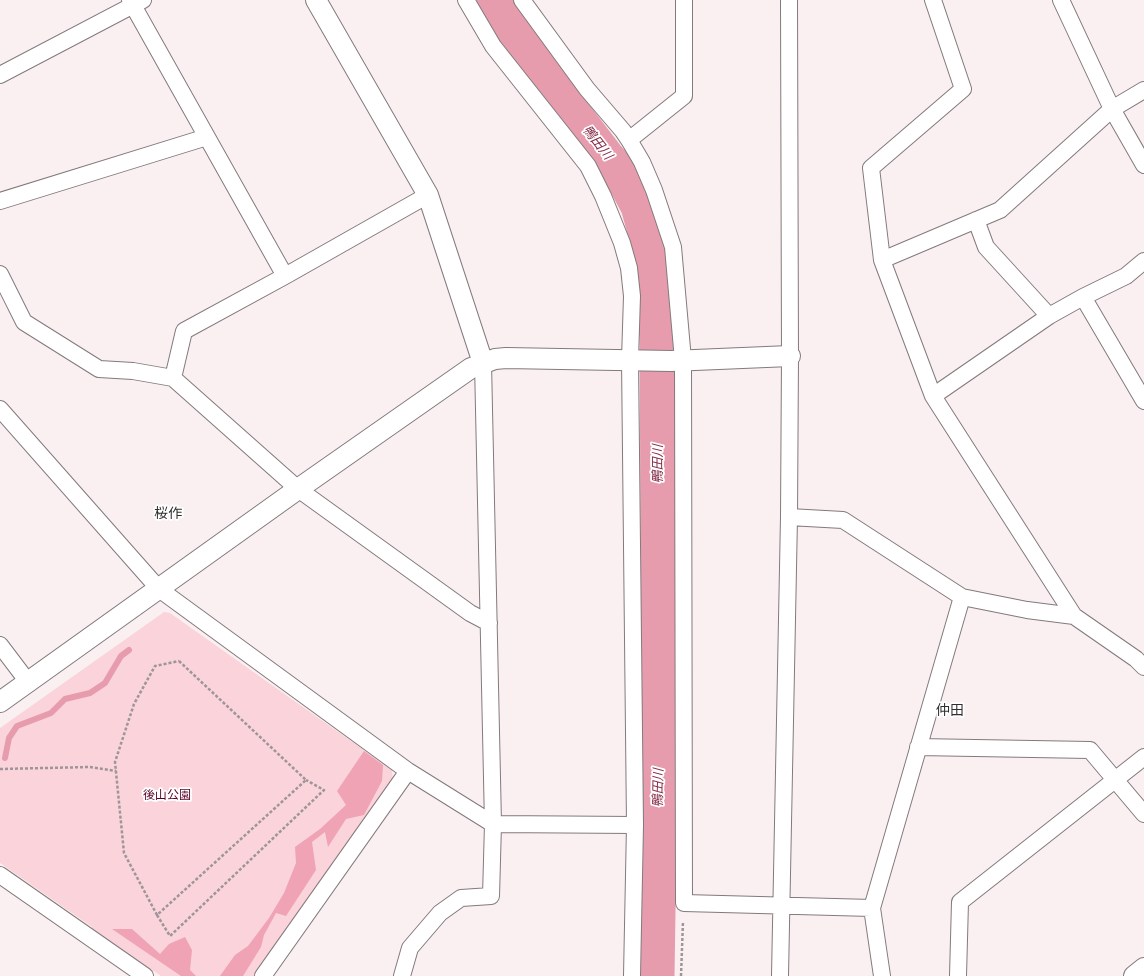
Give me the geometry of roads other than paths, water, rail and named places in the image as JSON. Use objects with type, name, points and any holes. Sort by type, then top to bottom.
[{"type":"street","points":[[316,0],[428,195],[483,363],[493,824],[491,896],[461,898],[440,913],[410,948],[402,976]]},
{"type":"street","points":[[466,0],[493,46],[588,166],[603,196],[622,243],[629,268],[632,296],[634,360],[635,825],[632,976]]},
{"type":"street","points":[[522,0],[587,89],[629,140],[642,162],[654,190],[673,247],[677,360],[684,903],[872,908]]},
{"type":"street","points":[[629,140],[684,96],[684,0]]},
{"type":"street","points":[[780,976],[789,517],[789,0]]},
{"type":"street","points":[[933,0],[963,89],[871,168],[882,260],[933,396],[1074,616],[1136,659],[1144,667]]},
{"type":"street","points":[[1061,0],[1112,109],[1144,165]]},
{"type":"street","points":[[0,75],[135,2],[206,137],[285,276]]},
{"type":"street","points":[[882,260],[1000,210],[1112,109],[1144,90]]},
{"type":"street","points":[[0,201],[206,137]]},
{"type":"street","points":[[172,378],[184,331],[428,195]]},
{"type":"street","points":[[976,220],[986,247],[1049,316]]},
{"type":"street","points":[[933,396],[1049,316],[1126,276],[1144,260]]},
{"type":"street","points":[[0,274],[24,322],[99,369],[133,371],[172,378],[298,489],[470,613],[488,623]]},
{"type":"street","points":[[1083,297],[1144,401]]},
{"type":"street","points":[[0,702],[298,489],[471,368],[495,359],[506,358],[677,360],[790,356]]},
{"type":"street","points":[[0,409],[159,589],[408,771],[493,824],[635,825]]},
{"type":"street","points":[[789,517],[843,520],[962,597],[1027,610],[1074,616]]},
{"type":"street","points":[[882,976],[872,908],[962,597]]},
{"type":"street","points":[[0,645],[28,682]]},
{"type":"street","points":[[918,747],[1090,750],[1144,814]]},
{"type":"street","points":[[958,976],[960,902],[1144,757]]},
{"type":"street","points":[[263,976],[408,771]]},
{"type":"street","points":[[0,875],[145,976]]},
{"type":"street","points":[[1134,976],[1144,968]]},
{"type":"waterway","name":"鴨田川","points":[[495,0],[541,72],[606,157],[623,176],[639,206],[648,239],[658,337],[660,716],[656,976]]},
{"type":"waterway","points":[[5,758],[9,738],[17,726],[51,713],[65,699],[90,693],[105,683],[121,656],[129,650]]},
{"type":"district","name":"桜作","points":[[168,514]]},
{"type":"district","name":"仲田","points":[[950,711]]},
{"type":"park label","name":"後山公園","points":[[167,796]]}]
